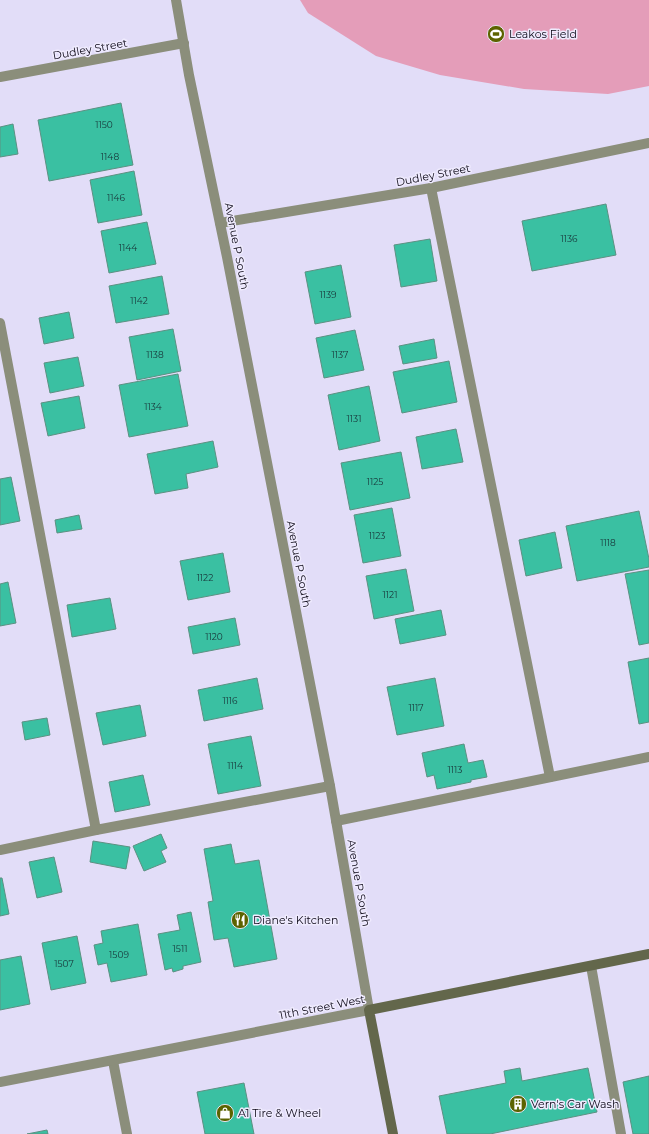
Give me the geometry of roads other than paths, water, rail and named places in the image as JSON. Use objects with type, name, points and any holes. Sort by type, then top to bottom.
[{"type":"main road","name":"11th Street West","points":[[369,1010],[649,954]]},
{"type":"main road","name":"Avenue P South","points":[[369,1010],[393,1134]]},
{"type":"street","name":"Avenue P South","points":[[176,0],[330,786],[369,1010]]},
{"type":"street","name":"Dudley Street","points":[[0,77],[184,43]]},
{"type":"street","name":"Dudley Street","points":[[220,223],[431,188],[649,143]]},
{"type":"street","points":[[431,188],[550,777]]},
{"type":"street","points":[[0,323],[96,830]]},
{"type":"street","points":[[336,821],[649,757]]},
{"type":"street","points":[[0,850],[96,830],[330,786]]},
{"type":"street","points":[[591,966],[621,1134]]},
{"type":"street","name":"11th Street West","points":[[0,1082],[369,1010]]},
{"type":"street","points":[[113,1061],[127,1134]]},
{"type":"place","name":"Leakos Field","points":[[496,34]]},
{"type":"place","name":"Diane's Kitchen","points":[[240,920]]},
{"type":"place","name":"Vern's Car Wash","points":[[518,1104]]},
{"type":"place","name":"A1 Tire & Wheel","points":[[225,1113]]}]
